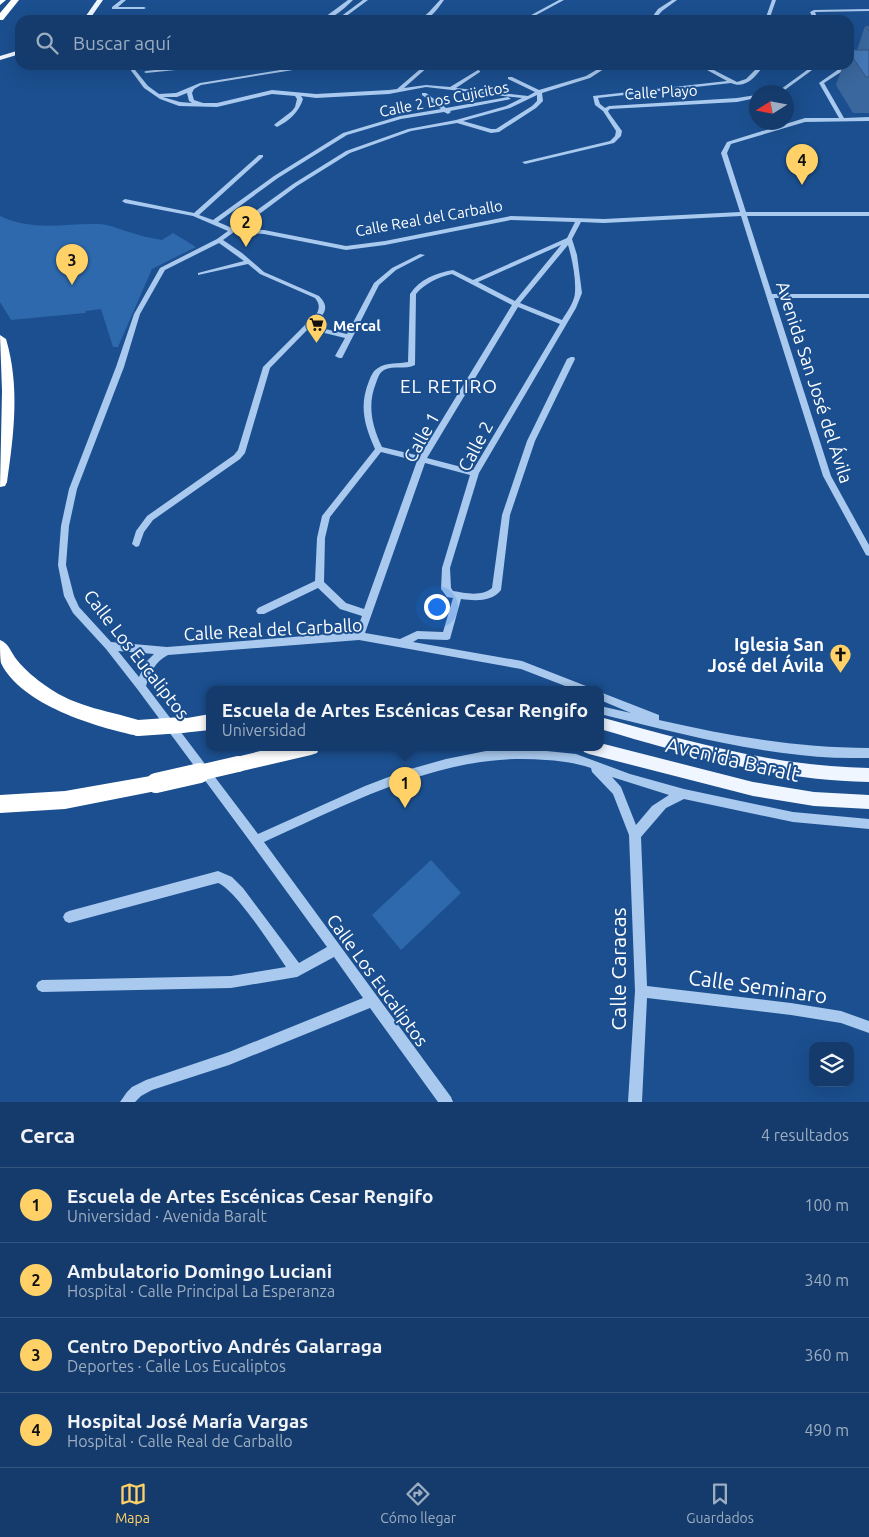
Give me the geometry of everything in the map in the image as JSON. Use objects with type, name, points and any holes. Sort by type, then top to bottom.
[{"type":"highway","points":[[0,18],[15,0]]},
{"type":"highway","points":[[0,339],[6,357],[8,397],[6,445],[0,482]]},
{"type":"highway","points":[[0,646],[7,661],[47,696],[78,712],[105,722],[138,728],[182,726],[206,723]]},
{"type":"highway","points":[[0,804],[65,800],[156,783],[294,751]]},
{"type":"main road","points":[[90,15],[100,0]]},
{"type":"main road","points":[[0,58],[15,54]]},
{"type":"main road","name":"Avenida Baralt","points":[[604,724],[684,748],[770,767],[803,772],[869,774]]},
{"type":"main road","name":"Avenida Baralt","points":[[604,751],[753,789],[814,799],[867,803]]},
{"type":"street","points":[[124,0],[114,8],[144,8]]},
{"type":"street","points":[[331,15],[351,0]]},
{"type":"street","points":[[345,15],[366,0]]},
{"type":"street","points":[[430,15],[442,0]]},
{"type":"street","points":[[534,15],[562,0]]},
{"type":"street","points":[[656,15],[674,0]]},
{"type":"street","points":[[769,15],[774,0]]},
{"type":"street","points":[[814,15],[812,12],[869,10]]},
{"type":"street","points":[[133,70],[146,87],[174,103],[217,105],[272,92],[316,96],[399,91],[426,86],[480,93],[527,96],[588,77],[600,70]]},
{"type":"street","points":[[146,72],[166,70]]},
{"type":"street","points":[[158,95],[177,95],[212,81],[297,70]]},
{"type":"street","points":[[399,91],[422,70]]},
{"type":"street","points":[[709,70],[731,82]]},
{"type":"street","points":[[605,110],[598,105],[595,97],[731,82],[742,84],[758,70]]},
{"type":"street","points":[[789,85],[810,70]]},
{"type":"street","points":[[840,70],[821,83],[842,119]]},
{"type":"street","points":[[452,88],[478,71]]},
{"type":"street","points":[[510,78],[538,92]]},
{"type":"street","points":[[190,90],[192,101],[201,104]]},
{"type":"street","points":[[424,94],[457,121],[490,131],[497,131],[534,107],[540,101],[538,92]]},
{"type":"street","points":[[277,125],[298,107],[300,99],[296,94]]},
{"type":"street","name":"Calle 2 Los Cujicitos","points":[[214,222],[276,177],[341,136],[400,118],[527,96]]},
{"type":"street","name":"Calle Los Eucaliptos","points":[[446,1102],[256,840],[141,687],[109,646],[76,610],[69,596],[62,565],[65,526],[73,489],[120,367],[137,314],[162,269],[219,240],[295,185],[348,152],[410,130],[457,121],[508,107],[518,103],[527,96]]},
{"type":"street","name":"Calle Playo","points":[[525,162],[612,142],[618,136],[619,131],[605,110],[615,107],[749,98]]},
{"type":"street","name":"Avenida San José del Ávila","points":[[869,119],[805,120],[729,143],[724,153],[827,476],[869,553]]},
{"type":"street","points":[[195,215],[261,156]]},
{"type":"street","name":"Calle Real del Carballo","points":[[125,202],[195,215],[232,230],[264,232],[354,248],[512,218],[579,221],[745,214],[869,214]]},
{"type":"street","name":"Calle 1","points":[[358,636],[422,460],[516,304],[568,239],[579,221]]},
{"type":"street","points":[[473,282],[568,239]]},
{"type":"street","name":"Calle 2","points":[[454,595],[446,589],[446,568],[475,472],[573,308],[579,293],[574,254],[568,239]]},
{"type":"street","points":[[136,544],[140,531],[150,518],[237,457],[242,451],[268,367],[320,314],[323,307],[317,296],[262,273],[240,254],[219,240]]},
{"type":"street","points":[[339,356],[376,284],[394,269],[422,255]]},
{"type":"street","points":[[200,274],[247,262]]},
{"type":"street","points":[[379,450],[370,430],[366,407],[370,386],[378,370],[385,367],[409,365],[412,363],[413,294],[416,289],[442,274],[453,272],[516,304],[563,323]]},
{"type":"street","points":[[771,296],[869,296]]},
{"type":"street","points":[[307,327],[348,337]]},
{"type":"street","points":[[400,644],[417,635],[446,636],[454,595],[486,596],[492,595],[496,590],[506,515],[531,441],[571,359]]},
{"type":"street","points":[[379,450],[475,472]]},
{"type":"street","points":[[367,614],[343,606],[319,582],[321,538],[326,516],[379,450]]},
{"type":"street","points":[[261,612],[319,582]]},
{"type":"street","name":"Calle Real del Carballo","points":[[109,646],[167,651],[358,636],[522,665],[575,686]]},
{"type":"street","points":[[141,687],[148,664],[157,656],[167,651]]},
{"type":"street","points":[[604,698],[678,727]]},
{"type":"street","name":"Avenida Baralt","points":[[604,711],[773,748],[811,752],[869,753]]},
{"type":"street","points":[[256,840],[368,789],[456,760],[488,754],[535,753],[570,757],[641,783],[684,794],[793,818],[869,824]]},
{"type":"street","points":[[570,757],[595,768],[607,779],[617,791],[635,835],[658,806],[671,797],[684,794]]},
{"type":"street","name":"Calle Caracas","points":[[634,1102],[641,991],[635,835]]},
{"type":"street","points":[[69,916],[218,877],[228,881],[239,892],[297,971]]},
{"type":"street","points":[[42,986],[231,982],[297,971],[334,950]]},
{"type":"street","name":"Calle Seminaro","points":[[641,991],[791,1009],[841,1017],[869,1027]]},
{"type":"street","points":[[128,1102],[132,1094],[150,1085],[237,1057],[371,1001]]},
{"type":"shaded area","points":[[0,216],[25,224],[49,226],[99,224],[162,240],[173,233],[196,247],[152,269],[118,347],[113,347],[101,309],[86,311],[85,313],[11,320],[0,302]]},
{"type":"shaded area","points":[[431,860],[461,893],[401,950],[372,915]]},
{"type":"building","points":[[854,50],[869,50],[869,77],[866,77],[854,59]]},
{"type":"place","name":"Hospital José María Vargas","points":[[802,185]]},
{"type":"place","name":"Ambulatorio Domingo Luciani","points":[[246,247]]},
{"type":"place","name":"Centro Deportivo Andrés Galarraga","points":[[72,285]]},
{"type":"place","name":"Mercal","points":[[317,344]]},
{"type":"place","name":"Iglesia San José del Ávila","points":[[840,673]]},
{"type":"place","name":"Escuela de Artes Escénicas Cesar Rengifo","points":[[405,808]]},
{"type":"district","name":"EL RETIRO","points":[[449,386]]}]
